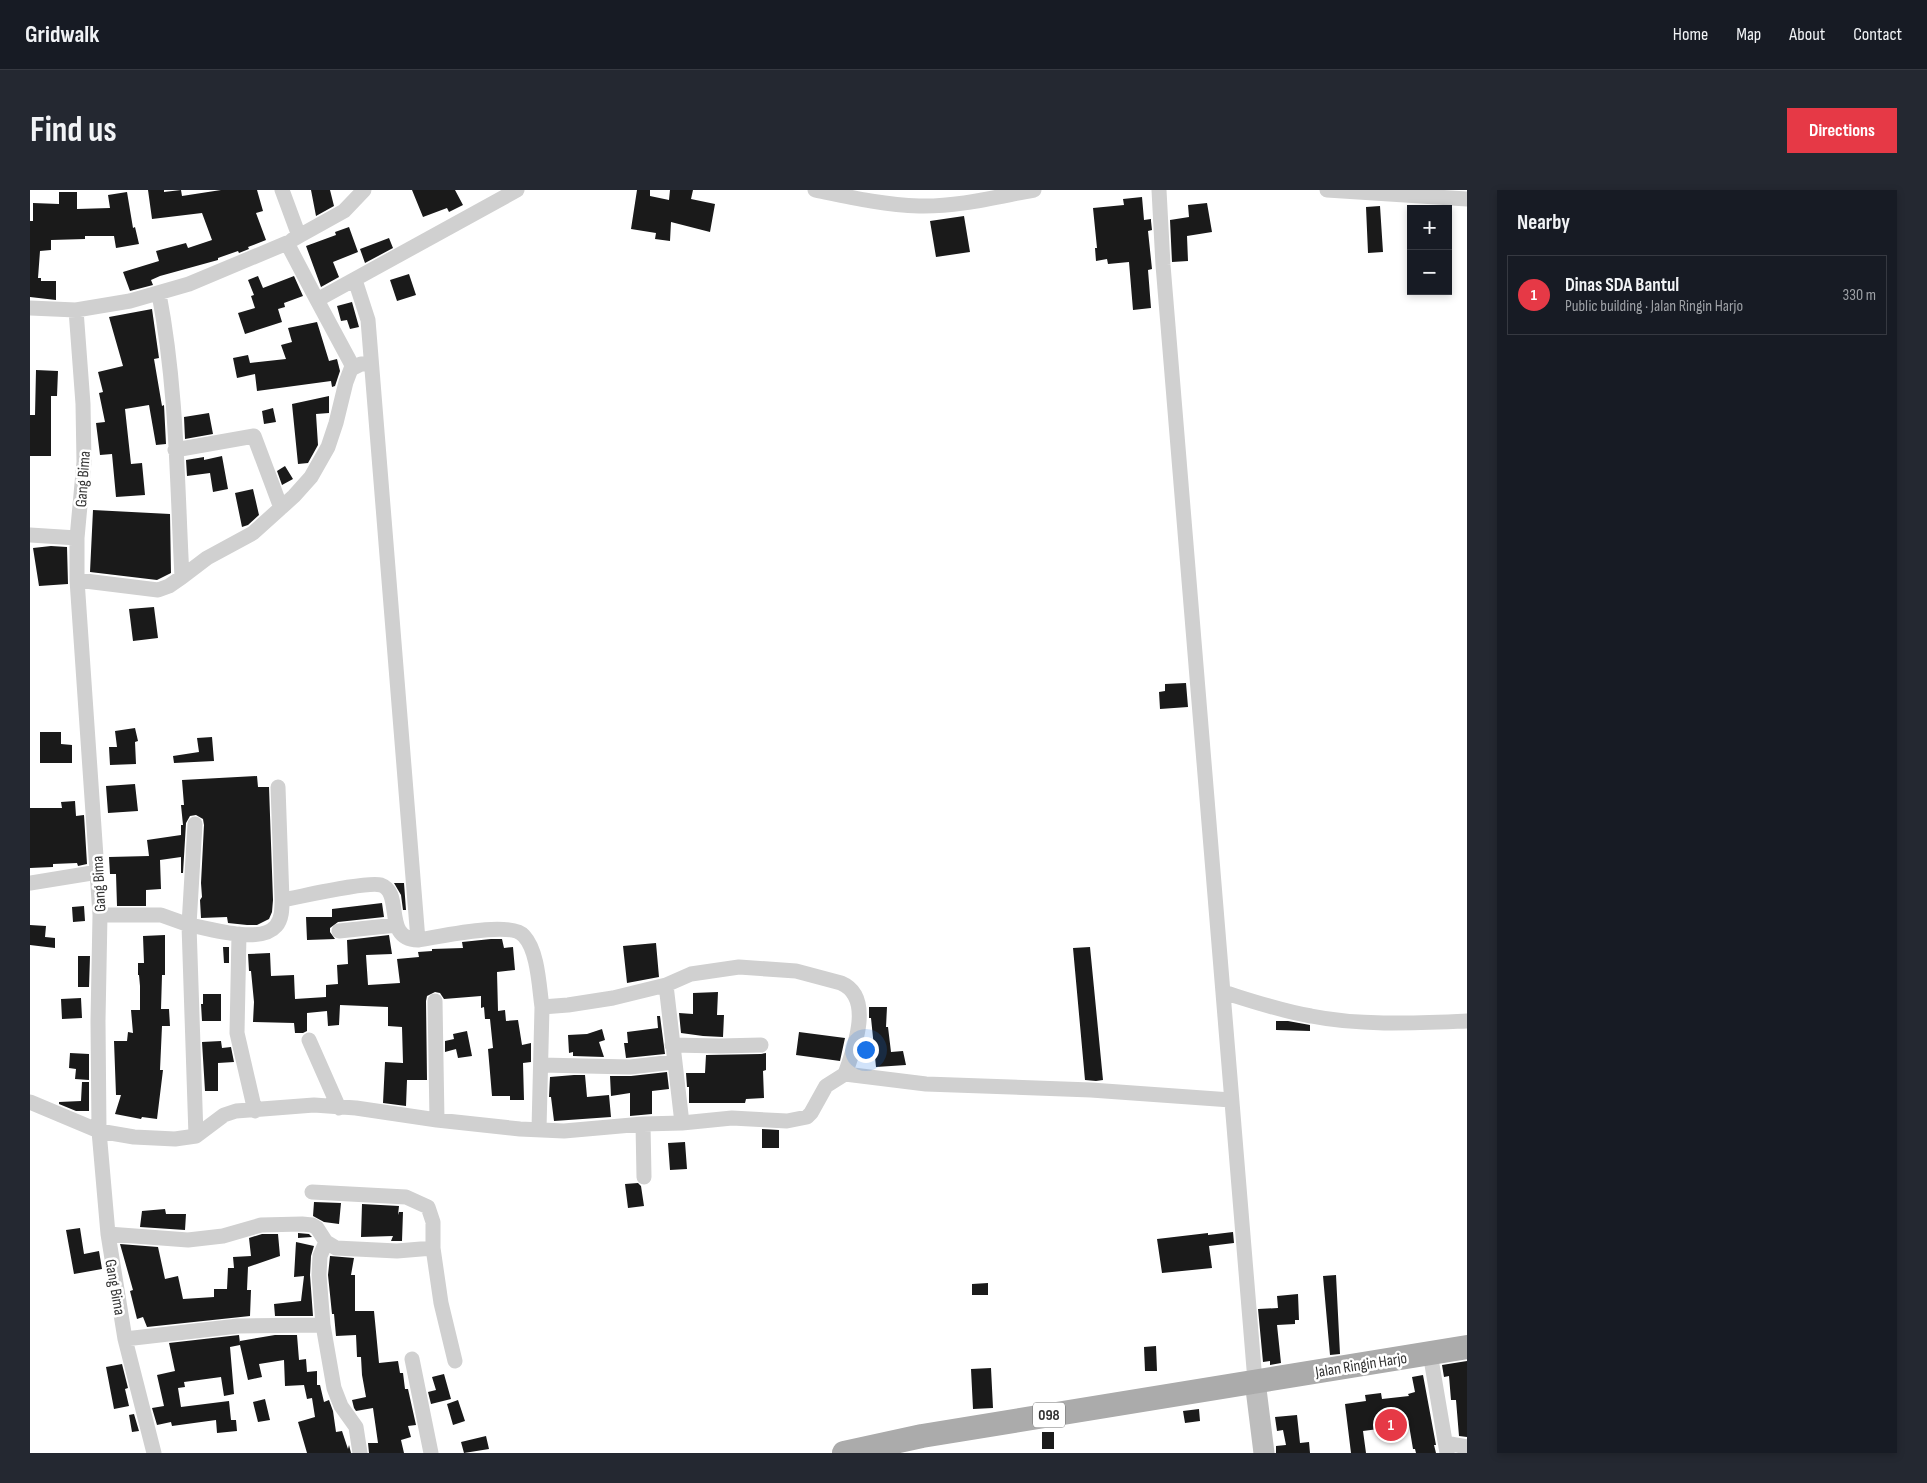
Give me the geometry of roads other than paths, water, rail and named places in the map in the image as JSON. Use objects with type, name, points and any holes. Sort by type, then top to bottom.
[{"type":"main road","name":"Jalan Ringin Harjo","points":[[1255,1381],[1467,1347]]},
{"type":"main road","name":"098","points":[[844,1453],[922,1436],[1255,1381]]},
{"type":"main road","points":[[1255,1381],[1264,1453]]},
{"type":"street","points":[[282,190],[293,240],[317,300],[353,367]]},
{"type":"street","points":[[30,308],[76,310],[130,302],[189,284],[293,240],[344,211],[364,190]]},
{"type":"street","points":[[317,300],[517,190]]},
{"type":"street","points":[[815,190],[864,200],[919,206],[951,197],[1034,190]]},
{"type":"street","points":[[1159,190],[1163,265],[1255,1381]]},
{"type":"street","points":[[1328,190],[1467,199]]},
{"type":"street","points":[[355,280],[368,320],[370,364],[418,940]]},
{"type":"street","points":[[159,294],[168,340],[173,393],[182,577]]},
{"type":"street","name":"Gang Bima","points":[[76,310],[83,404],[84,462],[77,538],[77,580],[100,915],[98,1021],[100,1131],[108,1234],[126,1340],[154,1453]]},
{"type":"street","points":[[77,580],[158,590],[169,586],[207,558],[253,533],[294,496],[320,463],[328,447],[346,382],[353,367],[360,364],[370,364]]},
{"type":"street","points":[[175,450],[254,436],[281,508]]},
{"type":"street","points":[[30,535],[77,538]]},
{"type":"street","points":[[100,915],[161,915],[189,925],[239,934],[258,935],[277,926],[282,900],[278,787]]},
{"type":"street","points":[[195,824],[189,925],[196,1136]]},
{"type":"street","points":[[30,882],[98,872]]},
{"type":"street","points":[[282,900],[365,885],[380,885],[389,891],[397,925],[403,936],[409,939],[418,940],[501,928],[521,932],[527,939],[533,953],[542,1007],[539,1129]]},
{"type":"street","points":[[339,931],[397,925]]},
{"type":"street","points":[[239,934],[238,1033],[255,1111]]},
{"type":"street","points":[[542,1007],[613,998],[666,985],[691,974],[739,967],[796,971],[847,985],[856,995],[859,1009],[854,1044],[845,1074]]},
{"type":"street","points":[[666,985],[682,1123]]},
{"type":"street","points":[[1223,992],[1289,1012],[1335,1020],[1376,1022],[1467,1021]]},
{"type":"street","points":[[435,1001],[437,1120]]},
{"type":"street","points":[[309,1040],[339,1108]]},
{"type":"street","points":[[672,1046],[761,1045]]},
{"type":"street","points":[[541,1066],[630,1067],[674,1062]]},
{"type":"street","points":[[30,1102],[100,1131],[134,1137],[175,1139],[196,1136],[224,1116],[236,1111],[314,1105],[376,1111],[437,1120],[564,1131],[732,1118],[787,1121],[807,1117],[812,1113],[826,1086],[845,1074],[926,1084],[1091,1090],[1231,1100]]},
{"type":"street","points":[[643,1124],[644,1177]]},
{"type":"street","points":[[312,1192],[406,1197],[423,1203],[428,1207],[432,1217],[433,1248],[441,1303],[455,1361]]},
{"type":"street","points":[[108,1234],[188,1240],[223,1236],[261,1225],[302,1224],[312,1225],[317,1228],[326,1242],[336,1248],[397,1251],[433,1248]]},
{"type":"street","points":[[326,1242],[320,1256],[319,1275],[323,1325],[334,1388],[341,1406],[356,1427],[360,1453]]},
{"type":"street","points":[[126,1340],[238,1326],[323,1325]]},
{"type":"street","points":[[1430,1353],[1446,1448],[1467,1447]]},
{"type":"street","points":[[412,1359],[431,1453]]},
{"type":"place","name":"Dinas SDA Bantul","points":[[1391,1425]]}]
